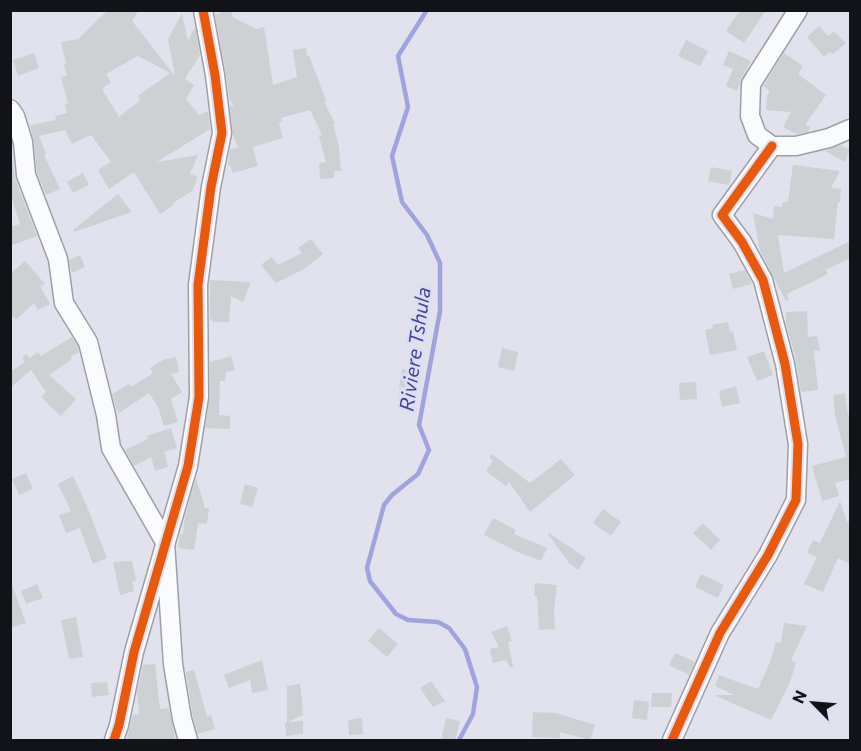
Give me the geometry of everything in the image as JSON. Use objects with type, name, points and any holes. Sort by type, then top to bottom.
[{"type":"street","points":[[114,741],[134,652],[188,465],[200,397],[198,285],[211,187],[222,133],[215,75],[203,10]]},
{"type":"street","points":[[798,10],[751,84],[750,116],[757,135],[772,146],[795,146],[829,138],[850,129]]},
{"type":"street","points":[[10,109],[15,116],[23,142],[26,175],[58,259],[64,303],[88,342],[106,416],[111,448],[165,542],[173,664],[188,741]]},
{"type":"street","points":[[672,741],[720,633],[768,555],[796,500],[798,444],[782,354],[763,280],[742,242],[722,215],[772,146]]},
{"type":"building","points":[[108,10],[139,10],[132,21],[175,76],[168,39],[182,13],[188,41],[195,26],[200,55],[185,79],[194,85],[186,99],[199,115],[208,111],[210,129],[157,162],[198,155],[190,174],[198,177],[192,191],[160,214],[134,172],[109,189],[98,170],[111,162],[91,135],[72,144],[65,130],[39,136],[46,154],[44,155],[60,189],[46,195],[37,172],[30,125],[56,120],[55,116],[67,113],[65,104],[68,103],[61,77],[67,76],[64,64],[66,63],[61,42],[78,39]],"holes":[[[138,56],[170,73],[138,96],[140,100],[119,117],[102,89],[111,82],[106,74]]]},
{"type":"building","points":[[231,10],[233,17],[256,29],[264,27],[273,85],[297,77],[293,50],[306,48],[307,56],[309,56],[326,100],[324,102],[335,123],[333,124],[339,147],[341,171],[334,171],[334,178],[320,179],[319,163],[326,162],[319,136],[322,135],[310,110],[281,118],[282,122],[279,123],[283,138],[253,147],[258,166],[233,173],[230,165],[228,166],[230,149],[238,148],[233,135],[230,105],[234,108],[229,97],[215,15]]},
{"type":"building","points":[[740,10],[766,10],[744,43],[726,31]]},
{"type":"building","points":[[819,26],[828,36],[834,31],[846,43],[833,54],[830,52],[824,57],[807,37]]},
{"type":"building","points":[[686,40],[708,51],[700,66],[678,56]]},
{"type":"building","points":[[729,51],[751,61],[737,91],[726,86],[733,69],[723,65]]},
{"type":"building","points":[[34,53],[39,68],[18,76],[13,60]]},
{"type":"building","points":[[784,53],[803,66],[798,74],[826,95],[805,125],[810,127],[808,132],[796,134],[783,127],[791,112],[766,110],[767,96],[770,91],[763,86]]},
{"type":"building","points":[[10,140],[15,179],[37,236],[10,246],[10,227],[20,224],[10,193]]},
{"type":"building","points":[[841,145],[850,150],[845,162],[825,151]]},
{"type":"building","points":[[793,165],[840,171],[831,188],[841,189],[840,202],[838,202],[834,239],[778,235],[784,273],[850,241],[850,258],[826,270],[828,274],[787,294],[789,300],[786,301],[760,251],[753,213],[773,219],[774,206],[782,207],[783,202],[788,202]]},
{"type":"building","points":[[711,167],[732,171],[729,185],[708,181]]},
{"type":"building","points":[[83,173],[89,185],[73,193],[67,182]]},
{"type":"building","points":[[118,194],[132,212],[74,232],[73,230]]},
{"type":"building","points":[[311,239],[323,254],[304,269],[276,283],[261,265],[271,257],[278,265],[302,253],[298,248]]},
{"type":"building","points":[[80,255],[85,267],[72,273],[69,260]]},
{"type":"building","points":[[25,261],[45,284],[40,286],[50,304],[38,310],[34,303],[16,320],[10,313],[10,274]]},
{"type":"building","points":[[745,270],[752,284],[733,289],[729,274]]},
{"type":"building","points":[[210,280],[251,282],[243,302],[231,296],[229,322],[212,322],[210,319]]},
{"type":"building","points":[[807,311],[808,337],[817,336],[820,350],[814,351],[818,390],[801,392],[795,355],[786,324],[786,312]]},
{"type":"building","points":[[728,322],[730,332],[733,331],[737,350],[710,355],[705,330],[713,328],[712,325]]},
{"type":"building","points":[[72,337],[79,352],[49,375],[76,399],[61,416],[41,397],[46,392],[31,370],[10,388],[10,372],[25,362],[22,358],[26,354],[30,358],[38,352],[41,356]]},
{"type":"building","points":[[502,348],[518,352],[514,371],[498,367]]},
{"type":"building","points":[[764,351],[773,375],[757,381],[747,357]]},
{"type":"building","points":[[231,356],[235,370],[226,372],[225,381],[220,381],[219,415],[230,416],[230,429],[205,428],[210,397],[210,362]]},
{"type":"building","points":[[176,357],[179,372],[171,374],[182,392],[171,399],[178,422],[164,426],[158,407],[149,393],[119,413],[112,394],[129,384],[131,387],[153,373],[150,368],[163,360]]},
{"type":"building","points":[[402,369],[415,371],[412,389],[399,387]]},
{"type":"building","points":[[696,382],[697,399],[680,400],[679,383]]},
{"type":"building","points":[[736,386],[740,403],[722,407],[719,391]]},
{"type":"building","points":[[845,393],[848,415],[850,414],[850,479],[835,483],[839,496],[822,501],[812,466],[846,457],[835,415],[833,395]]},
{"type":"building","points":[[171,428],[177,448],[164,452],[168,467],[155,471],[151,457],[134,466],[125,450],[148,439],[147,436]]},
{"type":"building","points":[[492,454],[530,483],[561,459],[575,475],[530,512],[509,482],[506,486],[486,471],[493,461],[489,457]]},
{"type":"building","points":[[26,473],[33,489],[19,495],[12,479]]},
{"type":"building","points":[[73,476],[107,558],[93,564],[80,528],[66,533],[59,515],[71,511],[58,484]]},
{"type":"building","points":[[196,478],[205,508],[209,508],[207,524],[198,523],[194,550],[178,548],[180,534],[183,534],[185,516]]},
{"type":"building","points":[[245,484],[258,488],[252,507],[240,504]]},
{"type":"building","points":[[840,501],[847,522],[850,521],[850,564],[838,558],[823,592],[804,584],[817,557],[807,553],[813,540],[820,543]]},
{"type":"building","points":[[603,509],[621,522],[611,536],[593,523]]},
{"type":"building","points":[[493,518],[516,530],[514,534],[547,548],[541,561],[484,535]]},
{"type":"building","points":[[703,523],[720,540],[711,550],[693,533]]},
{"type":"building","points":[[549,533],[586,558],[578,570],[569,563]]},
{"type":"building","points":[[132,561],[136,581],[132,582],[134,591],[120,595],[113,562]]},
{"type":"building","points":[[701,574],[724,585],[718,598],[695,587]]},
{"type":"building","points":[[535,583],[557,585],[554,609],[555,629],[539,630],[537,596],[534,596]]},
{"type":"building","points":[[37,584],[43,598],[26,604],[21,591]]},
{"type":"building","points":[[10,585],[12,585],[26,623],[10,628]]},
{"type":"building","points":[[76,617],[83,657],[69,659],[61,620]]},
{"type":"building","points":[[784,623],[807,626],[791,660],[796,663],[790,682],[771,720],[714,695],[734,695],[715,686],[719,675],[758,689],[776,642],[781,643]]},
{"type":"building","points":[[507,626],[512,641],[508,642],[513,666],[510,668],[506,660],[493,663],[490,649],[499,647],[491,632]]},
{"type":"building","points":[[379,628],[398,644],[387,657],[368,641]]},
{"type":"building","points":[[675,653],[695,662],[689,675],[669,665]]},
{"type":"building","points":[[262,660],[268,690],[252,693],[250,680],[229,688],[224,675]]},
{"type":"building","points":[[155,664],[160,709],[169,708],[176,741],[126,741],[133,715],[139,714],[137,693],[143,665]]},
{"type":"building","points":[[194,670],[207,716],[211,715],[215,729],[198,734],[186,672]]},
{"type":"building","points":[[431,681],[445,701],[433,707],[420,688]]},
{"type":"building","points":[[107,682],[109,695],[92,697],[91,683]]},
{"type":"building","points":[[300,684],[303,715],[288,722],[303,721],[303,734],[286,736],[287,686]]},
{"type":"building","points":[[652,693],[672,693],[671,707],[651,707]]},
{"type":"building","points":[[634,700],[649,702],[647,720],[632,718]]},
{"type":"building","points":[[533,712],[556,713],[595,725],[590,740],[560,732],[560,738],[532,737]]},
{"type":"building","points":[[362,718],[363,734],[349,735],[348,720]]},
{"type":"building","points":[[446,718],[460,721],[455,741],[441,741]]},
{"type":"waterway","name":"Riviere Tshula","points":[[427,10],[398,56],[408,107],[392,156],[402,202],[427,235],[440,263],[440,311],[419,425],[429,450],[418,474],[392,495],[384,505],[367,568],[370,581],[396,614],[408,620],[438,622],[449,628],[465,649],[477,687],[473,714],[459,740]]},
{"type":"cycle path","points":[[114,740],[134,652],[188,466],[199,397],[198,285],[211,187],[222,133],[215,75],[203,10]]},
{"type":"cycle path","points":[[672,740],[720,633],[768,555],[796,500],[798,444],[785,364],[763,280],[742,242],[722,215],[772,146]]}]
